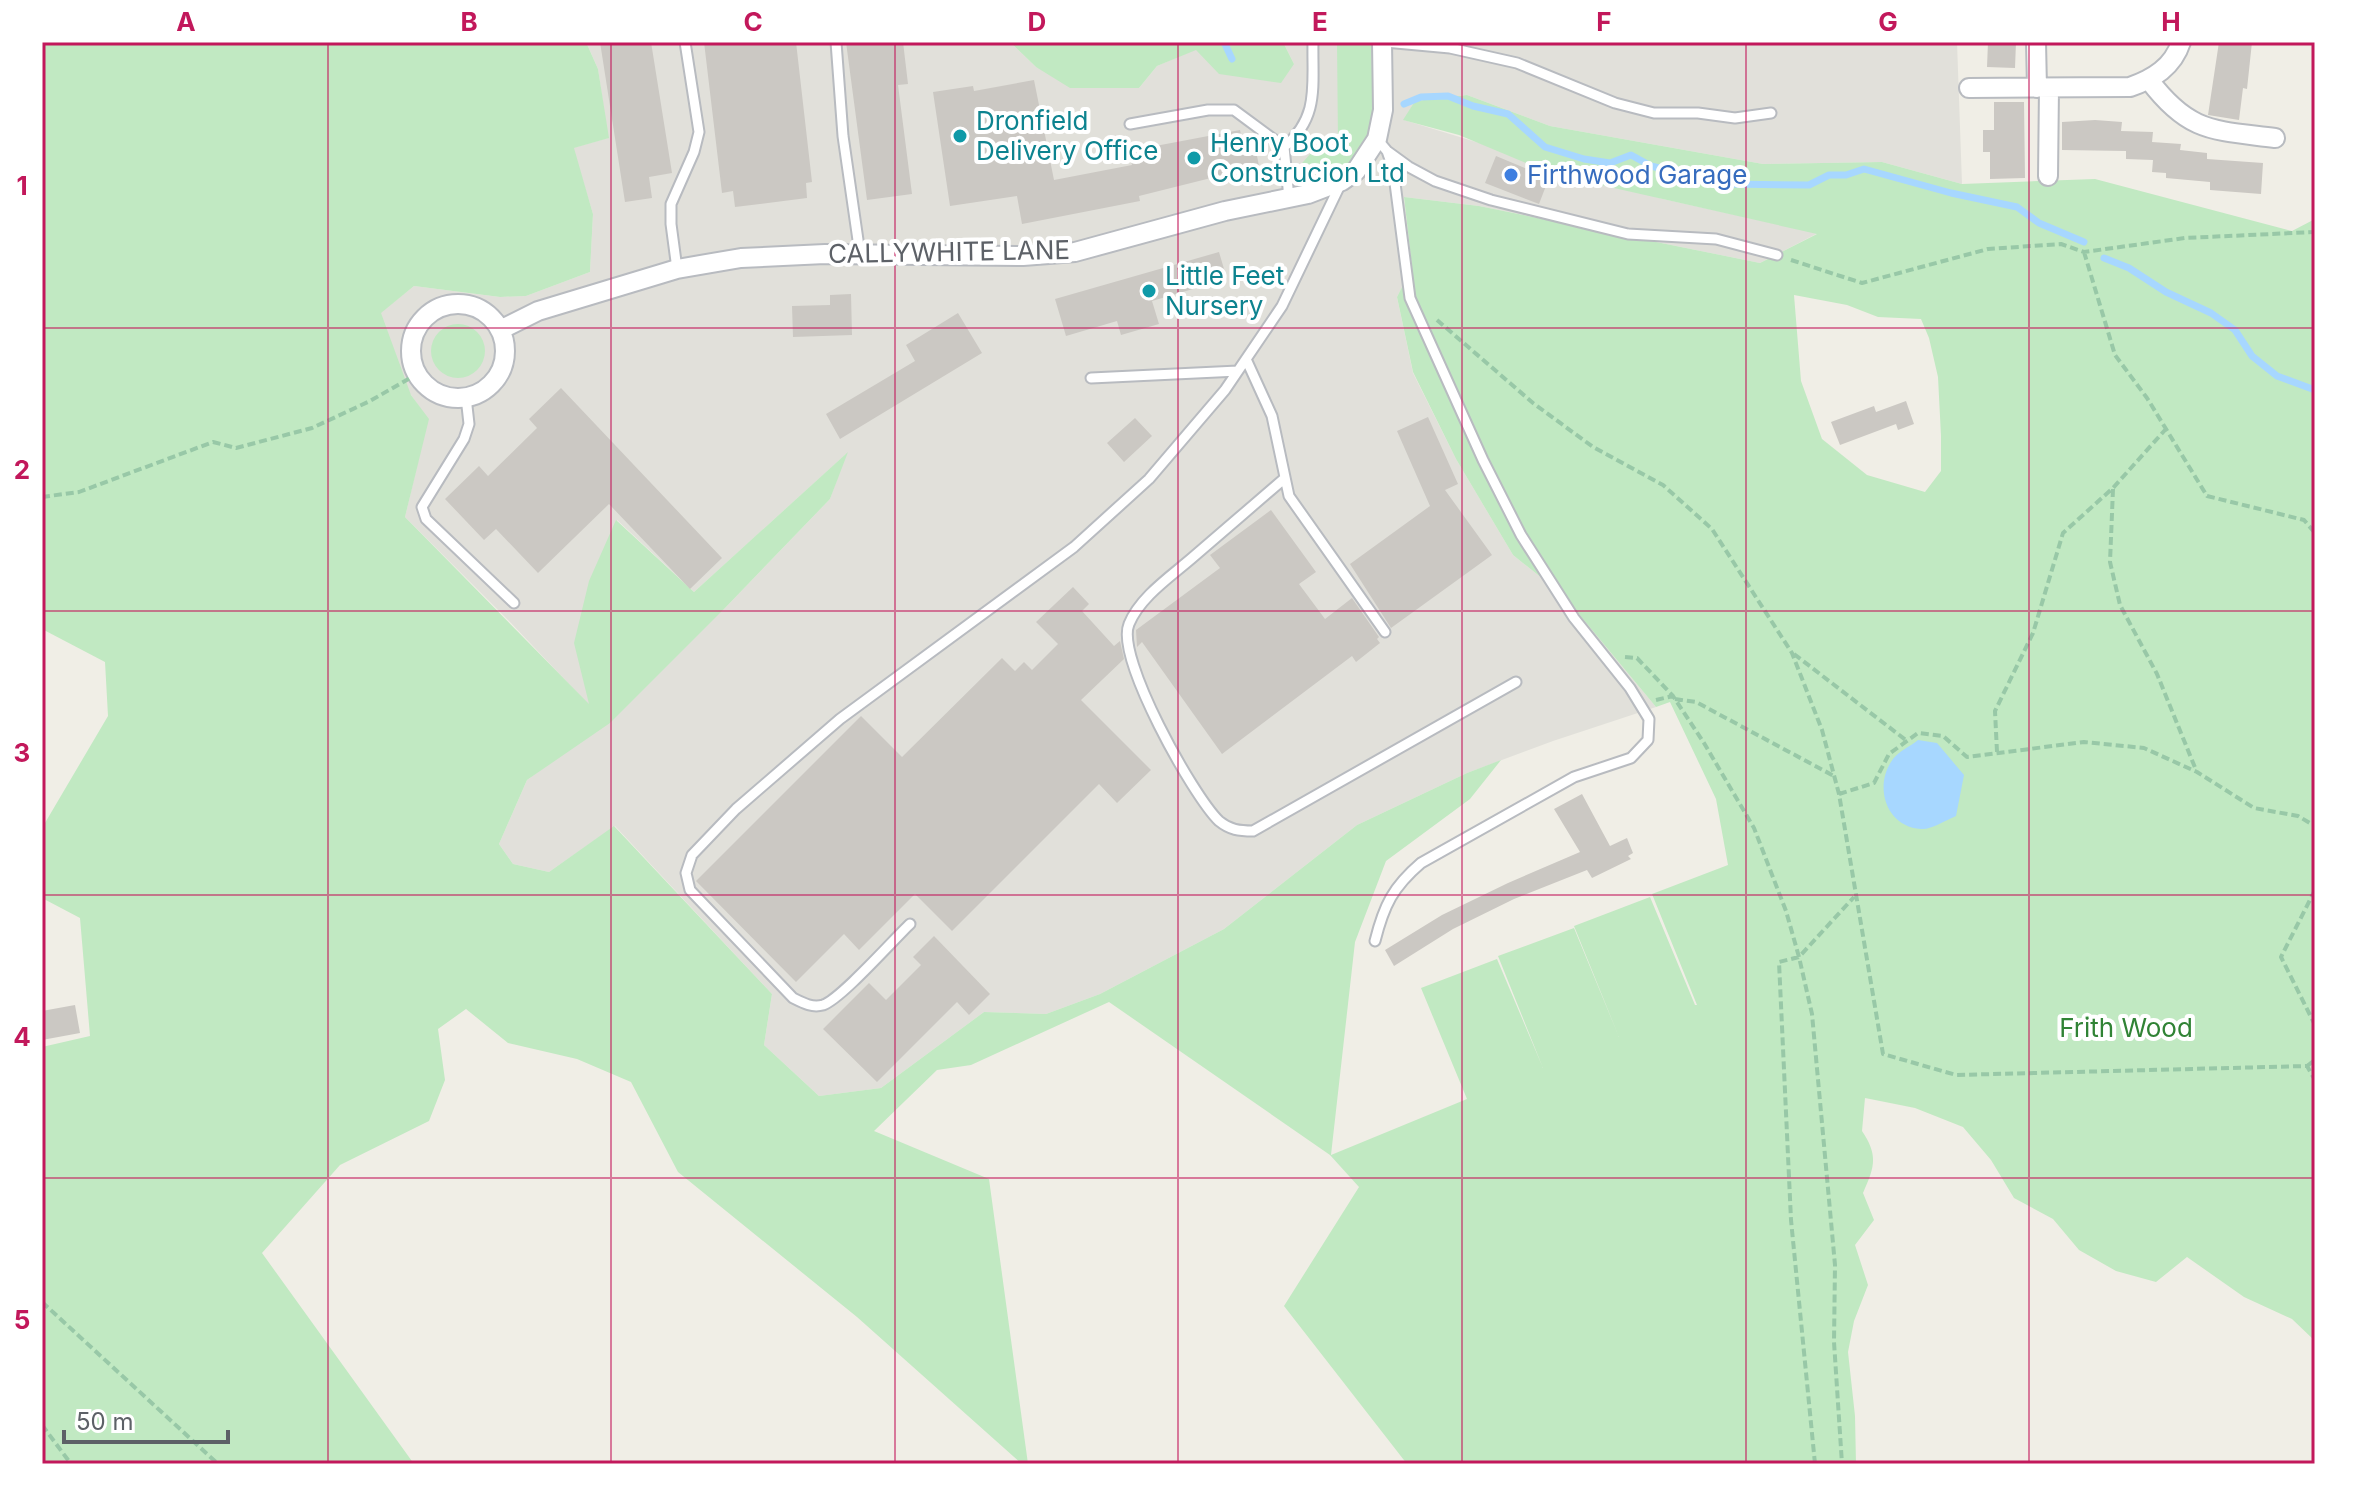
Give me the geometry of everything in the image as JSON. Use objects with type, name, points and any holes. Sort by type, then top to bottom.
[{"type":"street","name":"CALLYWHITE LANE","points":[[500,330],[538,311],[677,269],[741,258],[860,254],[1023,256],[1075,252],[1225,211],[1308,194],[1342,181],[1382,145],[1384,42]]},
{"type":"street","points":[[2036,42],[2043,88],[2048,176]]},
{"type":"street","points":[[1969,88],[2130,87],[2149,80],[2167,66],[2181,42]]},
{"type":"street","points":[[2149,80],[2167,103],[2193,123],[2275,138]]},
{"type":"street","points":[[451,304],[467,305],[482,310],[500,330],[505,349],[503,364],[486,388],[466,397],[443,396],[430,389],[417,374],[411,348],[415,332],[423,319],[436,309],[451,304]]},
{"type":"lane","points":[[677,269],[671,204],[694,152],[699,132],[685,42]]},
{"type":"lane","points":[[836,42],[843,136],[860,254]]},
{"type":"lane","points":[[1284,147],[1302,130],[1311,113],[1313,42]]},
{"type":"lane","points":[[1384,42],[1450,48],[1517,63],[1547,73],[1602,99],[1654,113],[1698,113],[1735,118],[1771,113]]},
{"type":"lane","points":[[1130,124],[1208,110],[1234,110],[1284,147],[1289,198]]},
{"type":"lane","points":[[1382,145],[1409,167],[1435,181],[1491,200],[1628,234],[1716,239],[1777,255]]},
{"type":"lane","points":[[1375,941],[1382,910],[1401,881],[1421,863],[1574,777],[1631,758],[1648,740],[1649,719],[1630,688],[1574,618],[1521,535],[1483,460],[1410,298],[1393,168],[1382,145]]},
{"type":"lane","points":[[910,924],[848,986],[824,1005],[809,1006],[793,998],[690,890],[686,873],[692,855],[736,809],[840,719],[1074,547],[1139,489],[1225,390],[1282,306],[1342,181]]},
{"type":"lane","points":[[1246,359],[1272,416],[1289,496],[1385,632]]},
{"type":"lane","points":[[1091,378],[1238,371]]},
{"type":"lane","points":[[466,397],[469,424],[464,439],[422,507],[426,519],[514,603]]},
{"type":"lane","points":[[1285,478],[1146,598],[1127,626],[1130,655],[1169,749],[1220,822],[1236,832],[1253,831],[1516,682]]},
{"type":"path","points":[[1777,255],[1862,283],[1988,249],[2061,244],[2084,252],[2185,238],[2315,232]]},
{"type":"path","points":[[2084,252],[2115,355],[2147,398],[2207,496],[2304,520],[2315,533]]},
{"type":"path","points":[[1410,298],[1533,403],[1593,447],[1663,485],[1712,529],[1792,653],[1822,730],[1839,794],[1883,1054],[1956,1075],[2307,1066],[2315,1060]]},
{"type":"path","points":[[42,497],[79,492],[213,442],[236,448],[312,428],[370,401],[417,374]]},
{"type":"path","points":[[1997,752],[1995,711],[2033,633],[2063,533],[2113,488],[2165,430]]},
{"type":"path","points":[[2113,488],[2110,562],[2120,605],[2157,674],[2197,772]]},
{"type":"path","points":[[1792,653],[1907,741]]},
{"type":"path","points":[[1603,655],[1637,658],[1675,699],[1754,828],[1786,911],[1812,1014],[1835,1265],[1834,1342],[1842,1464]]},
{"type":"path","points":[[1675,699],[1696,702],[1834,776]]},
{"type":"path","points":[[1839,794],[1874,783],[1889,754],[1918,733],[1943,736],[1967,757],[2084,742],[2144,748],[2197,772],[2254,808],[2298,816],[2315,826]]},
{"type":"path","points":[[2315,890],[2281,957],[2315,1025]]},
{"type":"path","points":[[1815,1464],[1791,1220],[1779,962],[1799,957],[1855,896]]},
{"type":"path","points":[[2307,1066],[2315,1080]]},
{"type":"path","points":[[42,1302],[218,1464]]},
{"type":"path","points":[[42,1425],[71,1464]]},
{"type":"shaded area","points":[[586,42],[1010,42],[1036,67],[1139,88],[1157,66],[1196,49],[1294,64],[1283,42],[1957,42],[1962,184],[1882,162],[1763,164],[1550,126],[1467,95],[1415,101],[1404,120],[1663,199],[1818,233],[1760,263],[1479,206],[1404,197],[1412,268],[1397,297],[1413,373],[1456,459],[1513,555],[1563,595],[1656,707],[1467,773],[1357,825],[1224,929],[1100,994],[1046,1014],[984,1012],[881,1088],[819,1096],[764,1045],[772,994],[615,826],[549,872],[513,864],[499,844],[527,780],[567,751],[726,607],[830,499],[846,454],[694,592],[617,520],[590,706],[405,517],[428,419],[404,385],[380,313],[414,286],[500,297],[526,296],[590,272],[593,214],[573,148],[608,138],[598,69]]},
{"type":"green space","name":"Frith Wood","points":[[42,42],[586,42],[598,69],[609,138],[574,148],[593,214],[590,272],[526,296],[500,297],[414,286],[381,313],[411,395],[429,419],[405,517],[589,704],[574,643],[589,581],[616,520],[694,592],[848,452],[830,499],[726,607],[610,723],[527,780],[499,844],[513,864],[549,872],[614,826],[772,994],[764,1045],[819,1096],[881,1088],[984,1012],[1046,1014],[1100,994],[1224,929],[1357,825],[1501,760],[1470,799],[1386,861],[1355,942],[1331,1155],[1467,1099],[1421,988],[1497,959],[1543,1068],[1498,956],[1574,928],[1619,1037],[1574,926],[1650,897],[1697,1005],[1652,894],[1728,865],[1716,799],[1670,702],[1656,707],[1563,595],[1513,555],[1456,459],[1413,372],[1397,297],[1412,267],[1404,197],[1479,206],[1760,263],[1817,234],[1552,174],[1459,135],[1403,120],[1415,101],[1467,95],[1550,126],[1763,164],[1882,162],[1962,184],[2095,179],[2292,231],[2315,219],[2315,1341],[2292,1319],[2244,1297],[2187,1257],[2156,1282],[2116,1271],[2079,1250],[2053,1219],[2014,1198],[1991,1160],[1963,1127],[1915,1108],[1865,1098],[1862,1131],[1871,1148],[1873,1162],[1863,1193],[1874,1220],[1855,1245],[1868,1285],[1854,1321],[1848,1352],[1855,1416],[1856,1464],[1407,1464],[1284,1306],[1359,1187],[1330,1155],[1109,1002],[971,1065],[937,1070],[874,1131],[989,1179],[1028,1464],[1022,1464],[857,1317],[678,1172],[631,1082],[577,1059],[508,1043],[466,1009],[438,1029],[445,1080],[429,1121],[340,1165],[262,1253],[414,1464],[42,1464],[42,1047],[90,1036],[80,918],[42,898],[42,828],[108,716],[105,662],[42,629]],"holes":[[[1794,295],[1847,305],[1878,317],[1921,319],[1929,338],[1938,377],[1941,471],[1925,492],[1867,475],[1822,439],[1801,381]]]},
{"type":"green space","points":[[1010,42],[1283,42],[1294,64],[1281,83],[1219,74],[1196,50],[1157,66],[1139,88],[1070,88],[1036,67]]},
{"type":"green space","points":[[1337,42],[1371,42],[1373,113],[1365,143],[1346,174],[1302,187],[1297,169],[1310,154],[1338,143]]},
{"type":"green space","points":[[458,324],[477,332],[485,351],[477,370],[458,378],[439,370],[431,351],[439,332]]},
{"type":"water","points":[[1918,740],[1937,743],[1964,775],[1956,816],[1925,829],[1909,827],[1899,821],[1891,813],[1884,792],[1887,770],[1893,759]]},
{"type":"building","points":[[600,42],[651,42],[672,173],[649,177],[652,198],[625,202]]},
{"type":"building","points":[[704,42],[796,42],[812,182],[806,183],[807,198],[735,207],[733,191],[722,193]]},
{"type":"building","points":[[846,42],[903,42],[908,84],[898,85],[912,194],[867,200]]},
{"type":"building","points":[[1988,42],[2016,42],[2015,68],[1987,67]]},
{"type":"building","points":[[2219,42],[2252,42],[2247,89],[2243,88],[2239,120],[2208,115]]},
{"type":"building","name":"Henry Boot Construcion Ltd","points":[[1034,80],[1054,180],[1132,165],[1129,151],[1240,130],[1243,144],[1254,141],[1259,166],[1139,196],[1140,201],[1022,224],[1017,196],[950,206],[933,92],[973,86],[974,91]]},
{"type":"building","points":[[1994,102],[2024,102],[2025,178],[1990,179],[1990,152],[1983,152],[1983,130],[1994,130]]},
{"type":"building","points":[[2062,122],[2122,122],[2121,131],[2153,132],[2152,142],[2181,144],[2180,150],[2207,153],[2207,159],[2263,163],[2261,194],[2210,190],[2210,182],[2166,178],[2166,173],[2152,172],[2153,160],[2126,159],[2126,151],[2062,150]]},
{"type":"building","points":[[1496,156],[1549,178],[1539,204],[1485,183]]},
{"type":"building","name":"Little Feet Nursery","points":[[1219,252],[1227,279],[1152,301],[1159,324],[1121,335],[1117,321],[1066,336],[1055,299]]},
{"type":"building","points":[[851,294],[852,335],[793,337],[792,306],[830,305],[830,295]]},
{"type":"building","points":[[958,313],[982,353],[840,439],[826,414],[915,361],[906,345]]},
{"type":"building","points":[[561,388],[722,558],[690,589],[609,504],[538,573],[496,529],[484,540],[445,499],[479,466],[488,476],[537,428],[529,419]]},
{"type":"building","points":[[1906,401],[1914,424],[1898,430],[1896,424],[1840,445],[1831,422],[1874,406],[1876,412]]},
{"type":"building","points":[[1428,417],[1458,484],[1445,490],[1492,555],[1391,628],[1350,564],[1430,506],[1397,431]]},
{"type":"building","points":[[1135,418],[1152,436],[1124,462],[1107,443]]},
{"type":"building","points":[[1271,510],[1316,572],[1299,584],[1325,619],[1352,598],[1380,643],[1356,662],[1352,656],[1222,754],[1142,642],[1137,647],[1136,630],[1220,568],[1210,555]]},
{"type":"building","points":[[1073,587],[1089,604],[1082,611],[1114,646],[1120,641],[1124,659],[1081,700],[1151,770],[1117,803],[1099,784],[952,931],[915,894],[859,950],[844,934],[796,982],[696,881],[861,716],[902,757],[1002,658],[1015,671],[1024,662],[1032,670],[1058,644],[1036,622]]},
{"type":"building","points":[[1582,794],[1610,846],[1627,838],[1633,853],[1628,856],[1631,859],[1592,878],[1587,870],[1514,899],[1453,929],[1394,966],[1385,950],[1442,915],[1580,852],[1554,809]]},
{"type":"building","points":[[934,936],[990,994],[969,1015],[957,1002],[877,1082],[823,1029],[869,983],[886,1000],[921,965],[913,957]]},
{"type":"building","points":[[75,1005],[80,1033],[42,1040],[42,1011]]},
{"type":"waterway","points":[[1224,42],[1232,59]]},
{"type":"waterway","points":[[1404,104],[1421,97],[1448,96],[1508,114],[1545,147],[1610,163],[1631,155],[1651,166],[1726,184],[1809,185],[1829,175],[1846,175],[1864,169],[2017,207],[2039,223],[2084,242]]},
{"type":"waterway","points":[[2104,258],[2129,268],[2166,292],[2211,313],[2235,330],[2252,356],[2277,376],[2315,390]]},
{"type":"place","name":"Dronfield Delivery Office","points":[[960,136]]},
{"type":"place","name":"Henry Boot Construcion Ltd","points":[[1194,158]]},
{"type":"place","name":"Firthwood Garage","points":[[1511,175]]},
{"type":"place","name":"Little Feet Nursery","points":[[1149,291]]}]
